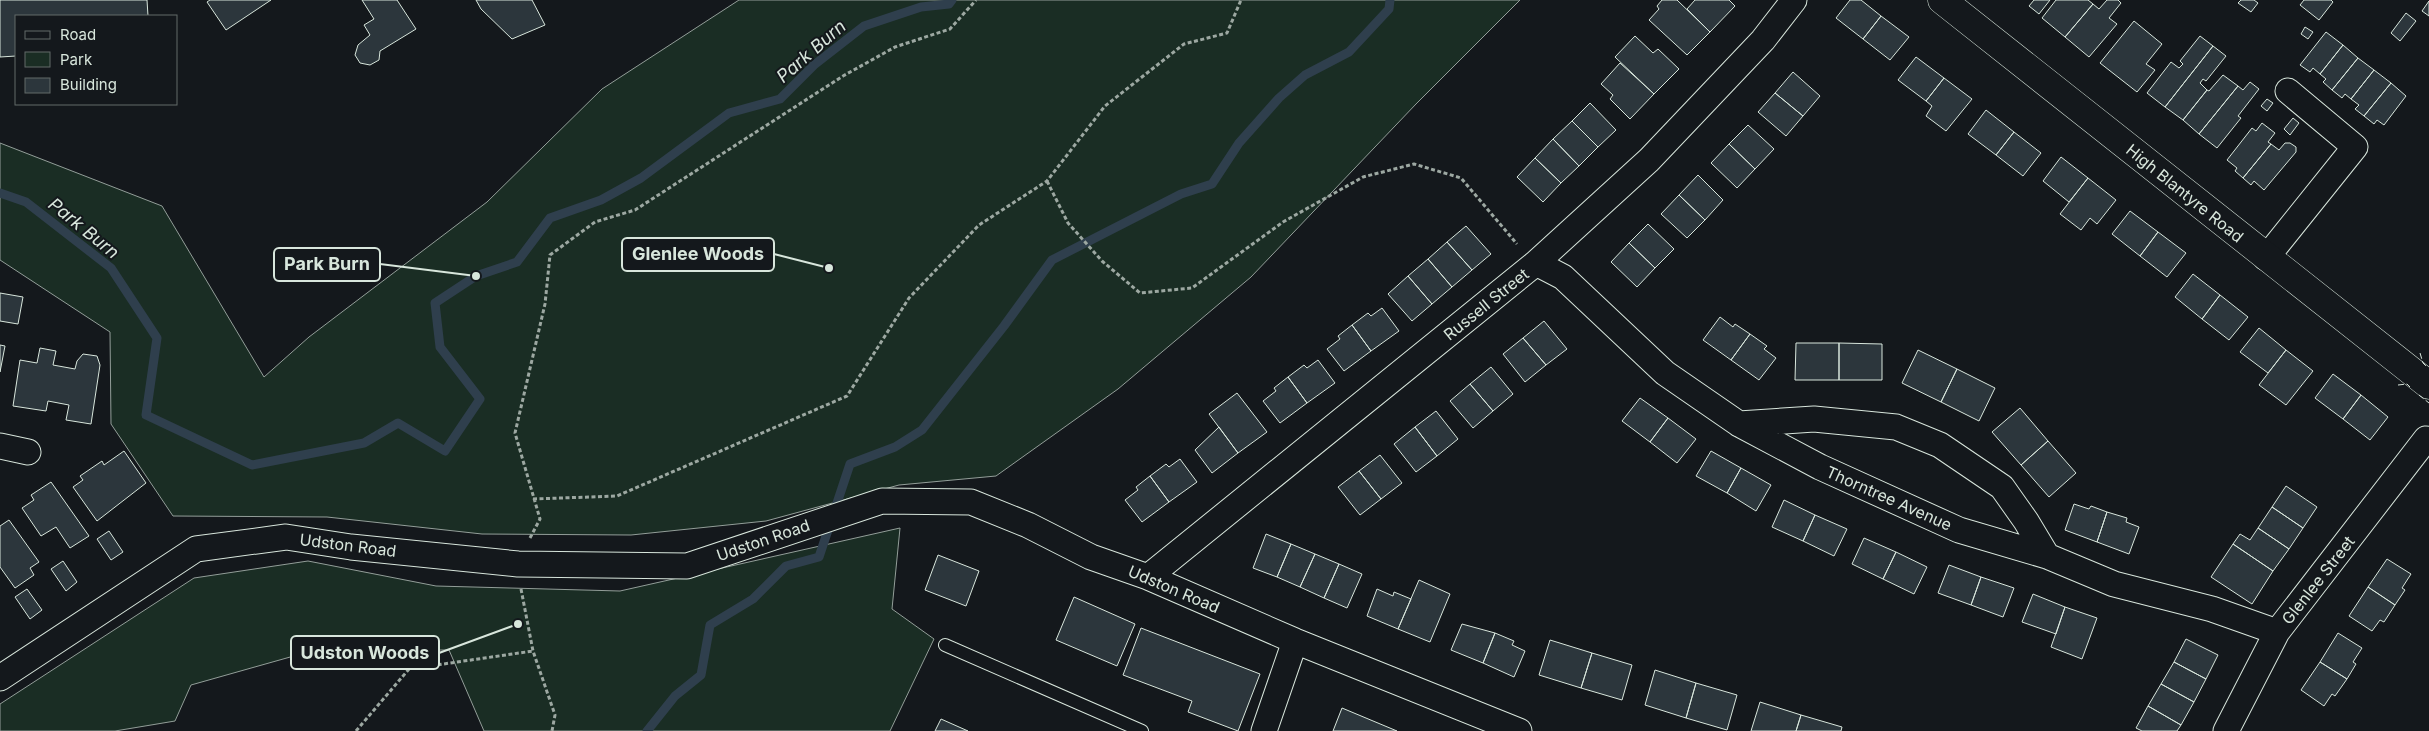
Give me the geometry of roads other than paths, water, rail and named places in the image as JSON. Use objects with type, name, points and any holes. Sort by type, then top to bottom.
[{"type":"main road","name":"High Blantyre Road","points":[[1942,0],[2429,385]]},
{"type":"street","name":"Russell Street","points":[[1148,577],[1536,263],[1649,160],[1763,40],[1794,0]]},
{"type":"street","points":[[2266,258],[2355,147],[2288,91]]},
{"type":"street","name":"Thorntree Avenue","points":[[1536,263],[1563,276],[1665,373],[1739,424],[1820,467],[1959,530],[2047,556],[2114,584],[2212,609],[2277,632]]},
{"type":"street","points":[[1739,424],[1814,419],[1896,427],[1940,445],[2002,487],[2026,521],[2047,556]]},
{"type":"street","name":"Glenlee Street","points":[[2226,731],[2277,632],[2426,439]]},
{"type":"street","points":[[0,446],[28,452]]},
{"type":"street","name":"Udston Road","points":[[0,678],[196,549],[286,537],[351,547],[518,564],[686,566],[882,501],[971,502],[1028,525],[1091,557],[1148,577],[1295,642],[1519,731]]},
{"type":"street","points":[[1264,731],[1295,642]]},
{"type":"lane","points":[[945,644],[1142,731]]},
{"type":"waterway","name":"Park Burn","points":[[0,193],[26,202],[111,268],[157,338],[146,415],[252,465],[364,443],[398,423],[445,451],[480,399],[440,347],[435,303],[476,276],[517,262],[550,218],[601,200],[641,178],[729,113],[780,99],[814,65],[864,26],[921,7],[949,4],[952,0]]},
{"type":"waterway","points":[[647,731],[675,696],[701,675],[710,625],[753,599],[786,566],[819,557],[850,464],[895,447],[922,430],[1004,326],[1052,260],[1181,194],[1212,184],[1239,143],[1279,98],[1305,75],[1349,52],[1389,9],[1390,0]]},
{"type":"place","name":"Glenlee Woods","points":[[829,268]]},
{"type":"place","name":"Park Burn","points":[[476,276]]},
{"type":"place","name":"Udston Woods","points":[[518,624]]}]
